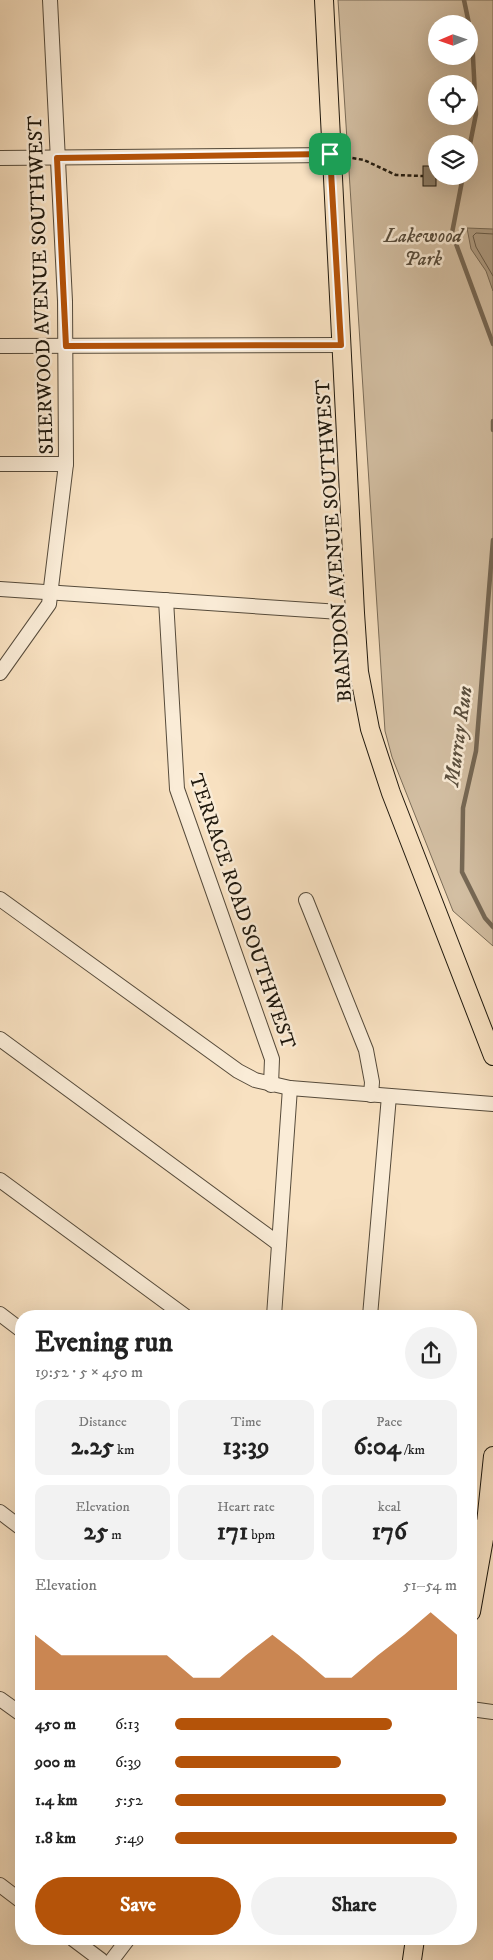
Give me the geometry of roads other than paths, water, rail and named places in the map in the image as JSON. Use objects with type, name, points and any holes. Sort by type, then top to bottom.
[{"type":"main road","name":"BRANDON AVENUE SOUTHWEST","points":[[324,0],[330,154],[359,672],[370,729],[391,793],[493,1056]]},
{"type":"main road","points":[[478,1528],[493,1456]]},
{"type":"main road","points":[[412,1960],[414,1945]]},
{"type":"street","name":"SHERWOOD AVENUE SOUTHWEST","points":[[0,673],[42,615],[52,592],[66,464],[66,346],[50,0]]},
{"type":"street","points":[[0,158],[330,154]]},
{"type":"street","points":[[0,346],[341,345]]},
{"type":"street","points":[[0,464],[66,464]]},
{"type":"street","points":[[0,589],[355,613]]},
{"type":"street","name":"TERRACE ROAD SOUTHWEST","points":[[166,600],[177,789],[272,1058],[271,1085]]},
{"type":"street","points":[[0,899],[238,1071],[271,1085],[493,1104]]},
{"type":"street","points":[[306,900],[366,1050],[372,1082],[371,1095]]},
{"type":"street","points":[[0,1039],[279,1244]]},
{"type":"street","points":[[274,1310],[290,1088]]},
{"type":"street","points":[[371,1310],[389,1096]]},
{"type":"street","points":[[0,1180],[177,1310]]},
{"type":"street","points":[[0,1314],[15,1325]]},
{"type":"street","points":[[0,1512],[15,1523]]},
{"type":"street","points":[[0,1698],[15,1709]]},
{"type":"street","points":[[477,1710],[493,1712]]},
{"type":"street","points":[[0,1885],[15,1896]]},
{"type":"street","points":[[80,1945],[101,1960]]},
{"type":"street","points":[[112,1960],[123,1945]]},
{"type":"water","points":[[467,228],[493,229],[493,291],[486,271],[471,249]]},
{"type":"waterway","name":"Murray Run","points":[[464,0],[472,38],[476,114],[472,135]]},
{"type":"waterway","name":"Murray Run","points":[[461,185],[452,233],[493,344]]},
{"type":"waterway","name":"Murray Run","points":[[493,421],[493,430]]},
{"type":"waterway","name":"Murray Run","points":[[493,540],[476,751],[463,808],[462,872],[485,918],[493,927]]},
{"type":"park label","name":"Lakewood Park","points":[[423,246]]}]
